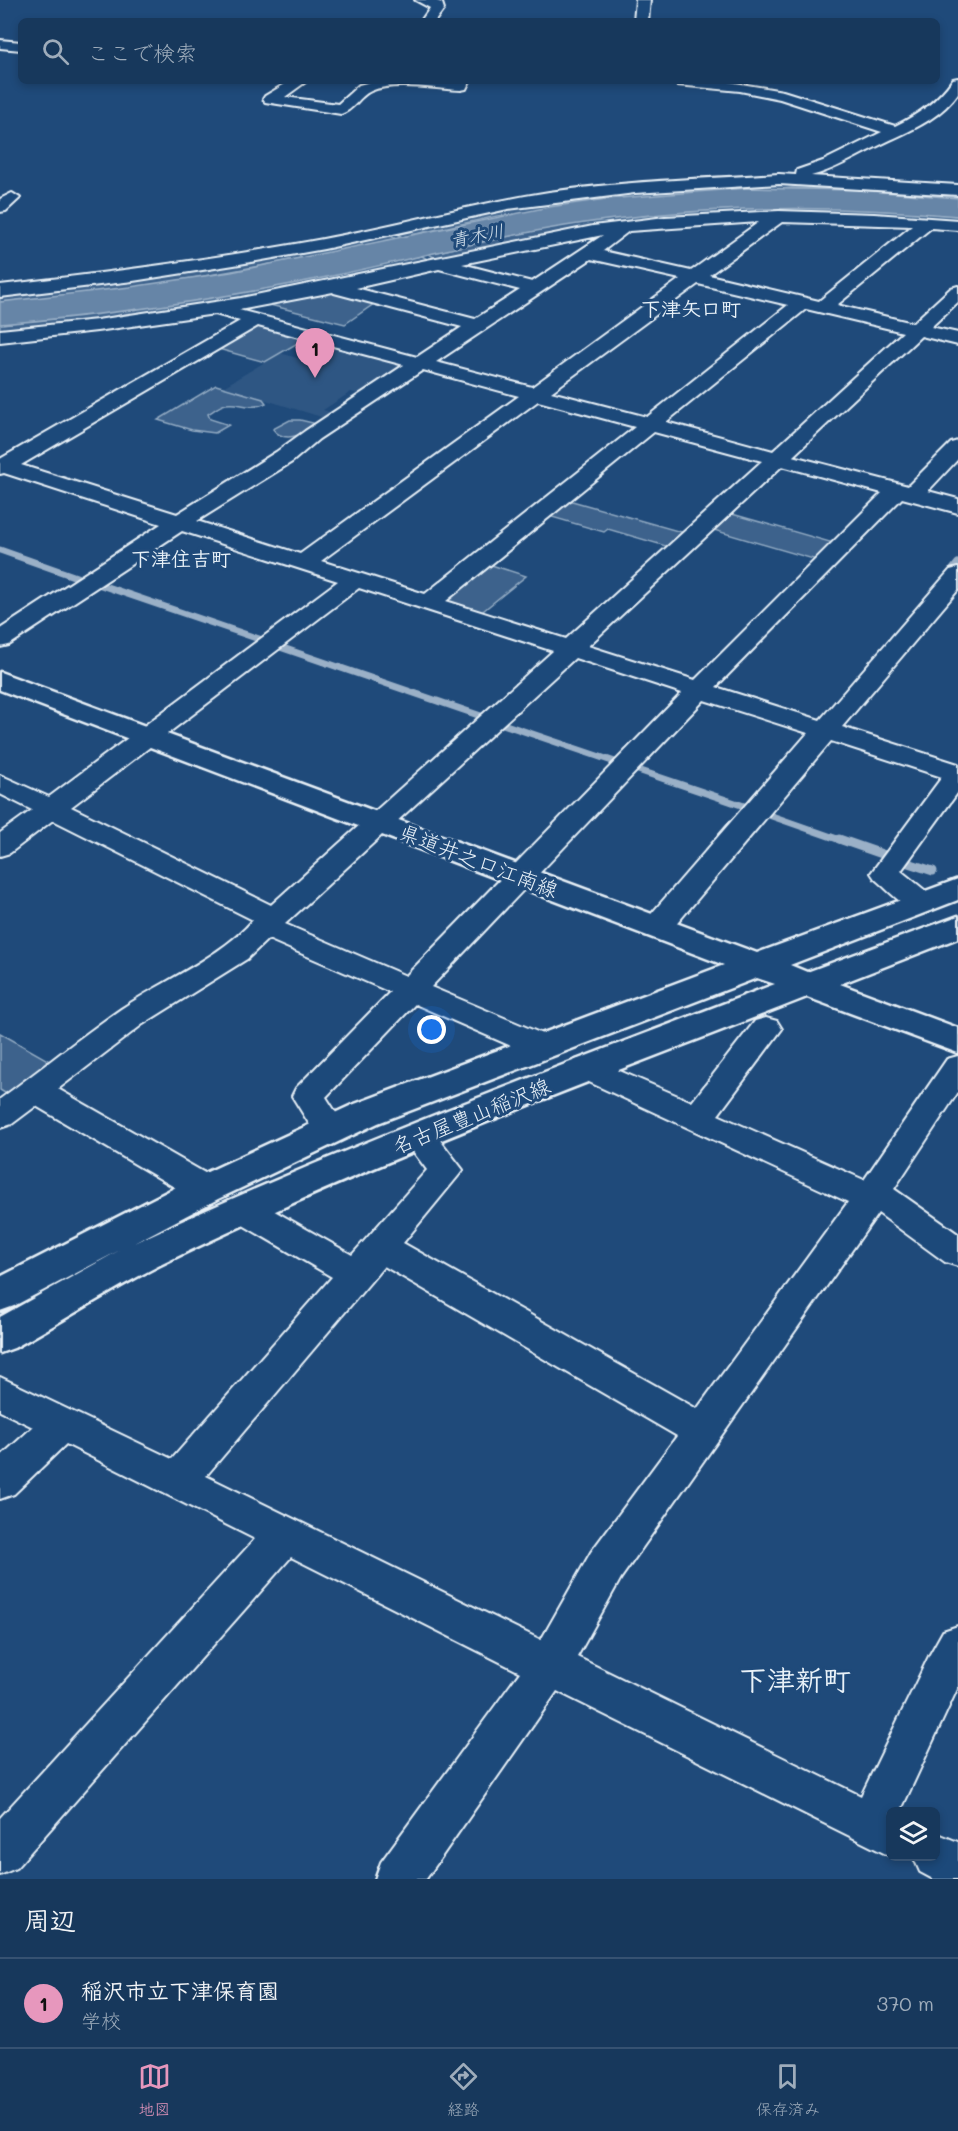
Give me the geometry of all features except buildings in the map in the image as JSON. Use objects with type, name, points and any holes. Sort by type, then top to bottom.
[{"type":"main road","name":"県道井之口江南線","points":[[0,680],[958,1041]]},
{"type":"main road","name":"名古屋豊山稲沢線","points":[[0,1295],[205,1189],[365,1114],[958,889]]},
{"type":"main road","name":"名古屋豊山稲沢線","points":[[0,1337],[143,1256],[243,1209],[418,1135],[587,1068],[958,926]]},
{"type":"street","points":[[422,0],[436,6],[437,9],[430,18]]},
{"type":"street","points":[[641,18],[643,0]]},
{"type":"street","points":[[0,44],[18,46]]},
{"type":"street","points":[[779,179],[809,172],[843,160],[866,146],[897,132],[951,95],[958,82]]},
{"type":"street","points":[[295,84],[270,99],[341,109],[364,88],[379,84]]},
{"type":"street","points":[[424,84],[461,86],[462,84]]},
{"type":"street","points":[[708,84],[783,95],[897,132]]},
{"type":"street","points":[[923,116],[946,119]]},
{"type":"street","points":[[843,160],[866,162]]},
{"type":"street","points":[[0,291],[133,276],[234,260],[324,244],[471,211],[551,197],[646,187],[779,179],[958,190]]},
{"type":"street","points":[[0,197],[12,198],[0,207]]},
{"type":"street","points":[[303,563],[779,216]]},
{"type":"street","points":[[0,336],[39,333],[213,309],[333,287],[559,237],[621,228],[712,218],[779,216],[958,225]]},
{"type":"street","points":[[428,603],[650,425],[928,222]]},
{"type":"street","points":[[0,640],[284,457],[312,435],[621,232],[621,228]]},
{"type":"street","points":[[590,253],[958,339]]},
{"type":"street","points":[[439,264],[536,288]]},
{"type":"street","points":[[333,287],[479,326]]},
{"type":"street","points":[[0,1116],[33,1089],[132,1017],[236,952],[381,823],[958,292]]},
{"type":"street","points":[[213,309],[958,506]]},
{"type":"street","points":[[1,466],[256,320]]},
{"type":"street","points":[[8,355],[32,342],[39,333]]},
{"type":"street","points":[[330,1130],[308,1096],[699,690],[905,492],[958,447]]},
{"type":"street","points":[[1,466],[958,773],[885,873],[922,903]]},
{"type":"street","points":[[657,927],[958,575]]},
{"type":"street","points":[[0,847],[355,580]]},
{"type":"street","points":[[0,783],[269,922],[411,991],[543,1047]]},
{"type":"street","points":[[697,1119],[766,1029]]},
{"type":"street","points":[[398,1879],[550,1665],[606,1564],[872,1195],[958,1067]]},
{"type":"street","points":[[587,1068],[697,1119],[872,1195],[958,1252]]},
{"type":"street","points":[[33,1089],[205,1189]]},
{"type":"street","points":[[177,1481],[446,1170],[418,1135]]},
{"type":"street","points":[[243,1209],[357,1275]]},
{"type":"street","points":[[381,1247],[702,1431]]},
{"type":"street","points":[[0,1393],[881,1829],[944,1670],[958,1645]]},
{"type":"street","points":[[0,1482],[62,1424]]},
{"type":"street","points":[[0,1852],[286,1534]]},
{"type":"street","points":[[940,1858],[958,1867]]},
{"type":"shaded area","points":[[780,181],[958,192],[958,198],[858,190],[792,188],[497,216],[402,237],[392,231],[554,199]]},
{"type":"shaded area","points":[[853,208],[958,216],[958,223],[916,219],[655,221],[440,261],[429,254],[532,231],[596,221],[713,210]]},
{"type":"shaded area","points":[[385,232],[396,239],[149,285],[0,302],[0,294]]},
{"type":"shaded area","points":[[422,256],[434,263],[255,300],[131,315],[130,313],[77,324],[0,334],[0,324],[106,312],[212,296],[317,278]]},
{"type":"shaded area","points":[[329,290],[378,301],[345,324],[262,303]]},
{"type":"shaded area","points":[[256,325],[308,337],[265,362],[215,348]]},
{"type":"shaded area","points":[[332,343],[409,364],[364,396],[351,392],[323,410],[335,414],[328,419],[223,387],[280,353],[304,360]]},
{"type":"shaded area","points":[[216,385],[263,399],[266,403],[255,406],[226,404],[219,407],[208,414],[210,419],[229,425],[215,433],[192,430],[158,420]]},
{"type":"shaded area","points":[[290,420],[313,423],[313,426],[304,433],[287,437],[273,429]]},
{"type":"shaded area","points":[[565,499],[685,533],[669,547],[608,529],[604,532],[545,515]]},
{"type":"shaded area","points":[[725,512],[837,544],[820,561],[707,528]]},
{"type":"shaded area","points":[[485,563],[526,576],[478,615],[441,603]]},
{"type":"shaded area","points":[[0,1033],[53,1063],[10,1096],[0,1090]]},
{"type":"water","name":"青木川","points":[[747,188],[858,190],[958,198],[958,216],[810,208],[712,210],[614,219],[508,236],[337,275],[253,291],[127,311],[0,324],[0,302],[130,287],[231,272],[549,207],[606,199]]},
{"type":"waterway","points":[[0,550],[82,579]]},
{"type":"waterway","points":[[947,577],[958,563]]},
{"type":"waterway","points":[[95,583],[262,640]]},
{"type":"waterway","points":[[277,646],[481,716]]},
{"type":"waterway","points":[[497,722],[618,763]]},
{"type":"waterway","points":[[635,769],[750,808]]},
{"type":"waterway","points":[[766,814],[843,841]]},
{"type":"waterway","points":[[839,839],[885,855]]},
{"type":"waterway","points":[[902,861],[933,871]]},
{"type":"place","name":"稲沢市立下津保育園","points":[[315,378]]},
{"type":"district","name":"下津矢口町","points":[[691,308]]},
{"type":"district","name":"下津住吉町","points":[[181,558]]},
{"type":"district","name":"下津新町","points":[[795,1679]]}]
